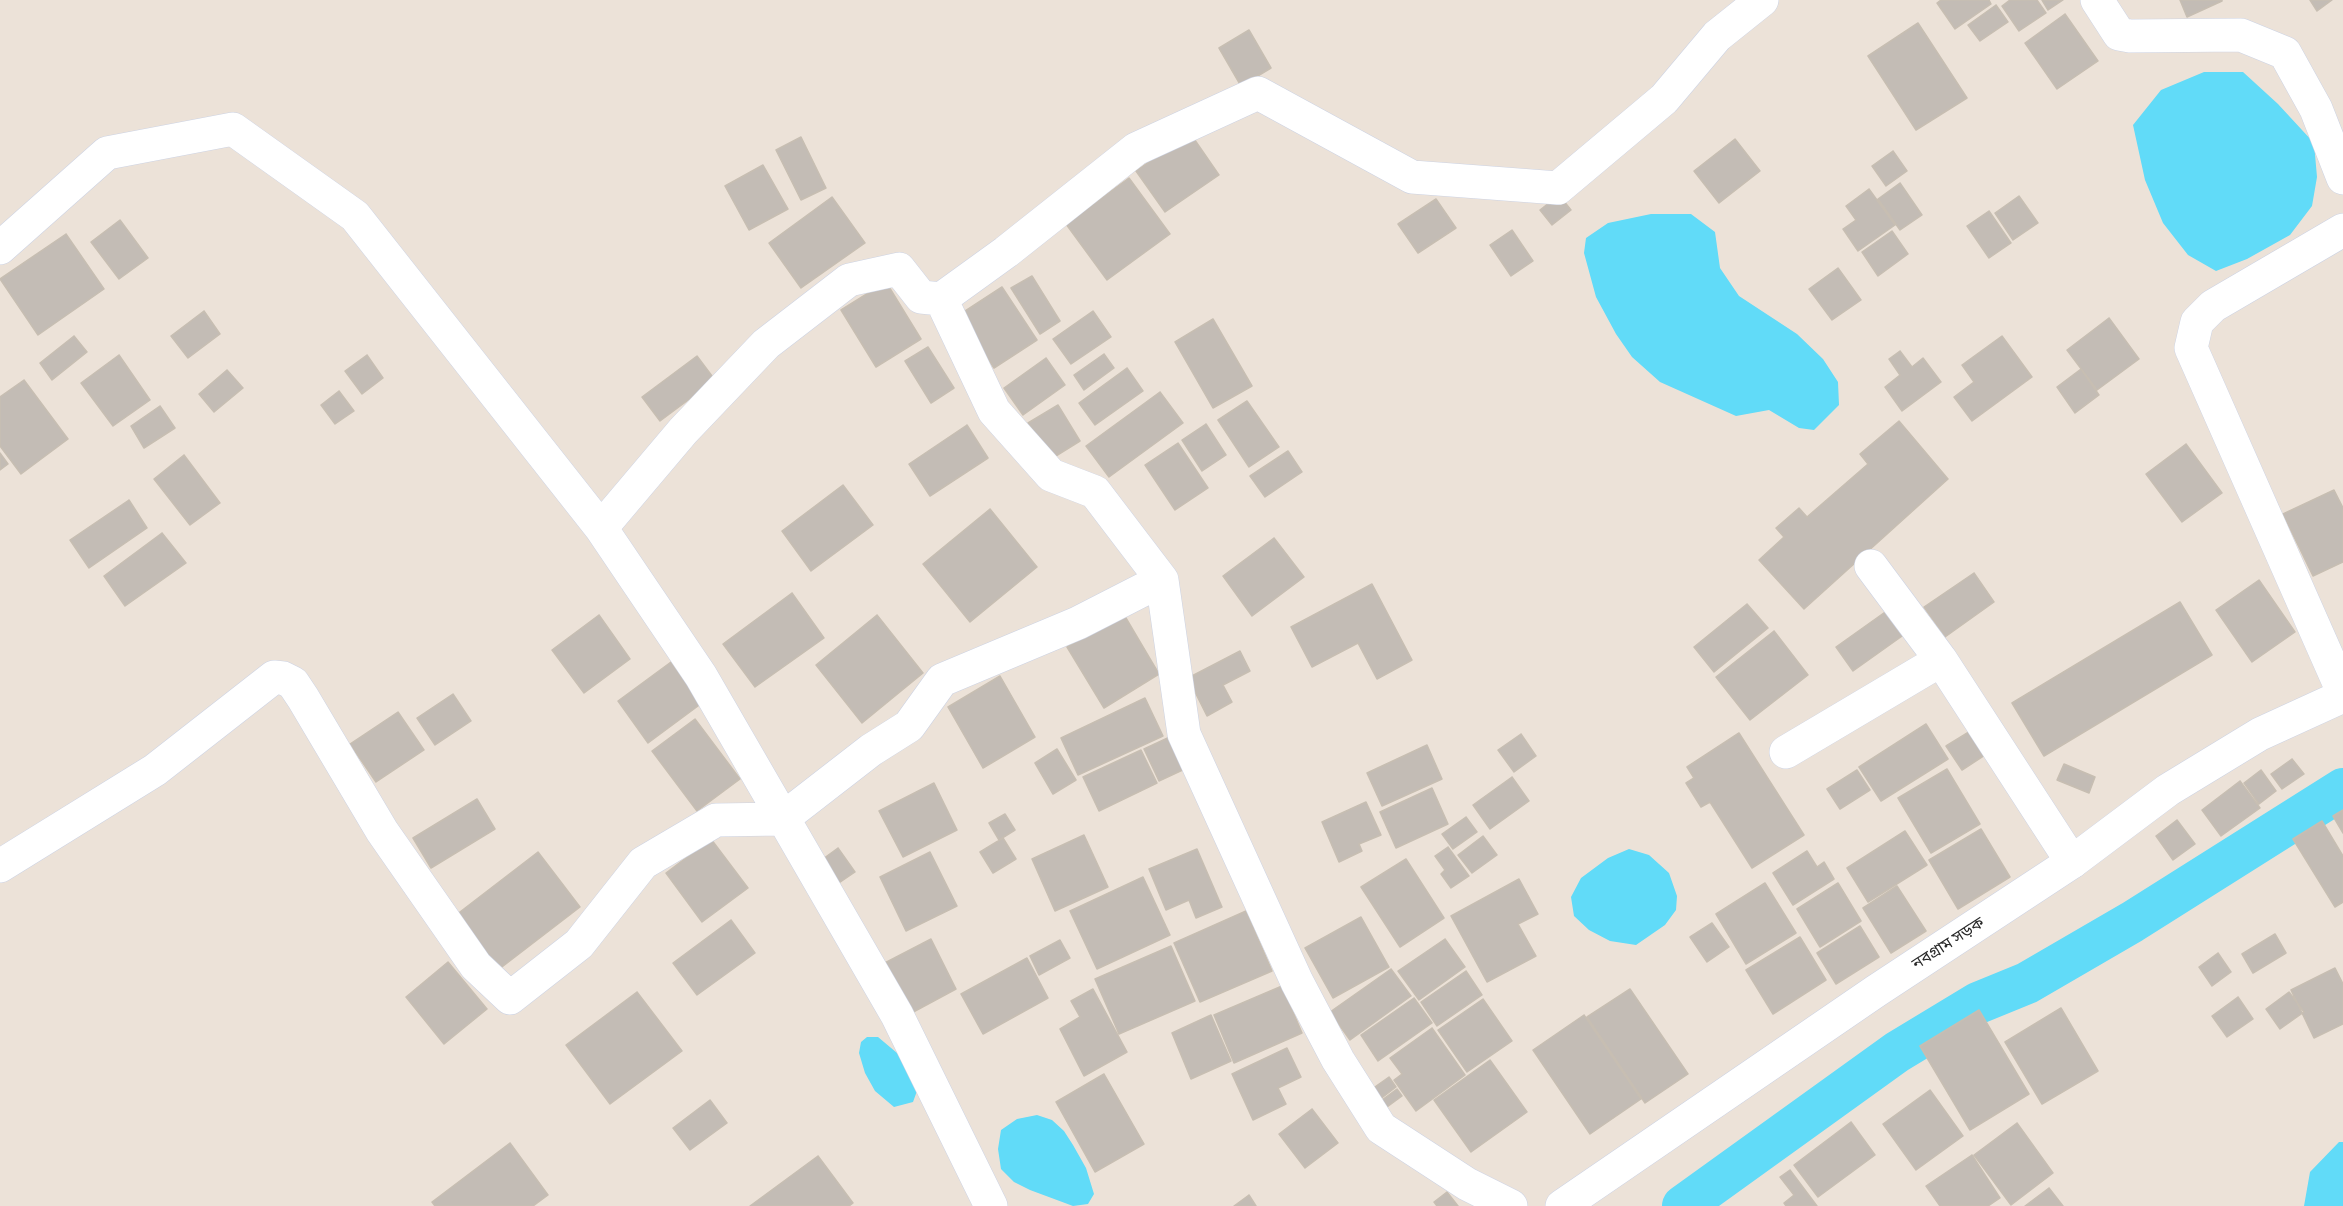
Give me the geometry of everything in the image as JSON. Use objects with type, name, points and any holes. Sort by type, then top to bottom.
[{"type":"street","points":[[601,528],[683,431],[766,344],[849,280],[899,269],[921,297],[941,299],[1006,252],[1136,149],[1258,93],[1412,177],[1558,188],[1664,99],[1717,36],[1762,0]]},
{"type":"street","points":[[2097,0],[2119,34],[2130,36],[2241,35],[2285,53],[2331,109],[2343,178]]},
{"type":"street","points":[[0,248],[107,153],[233,129],[355,216],[601,528],[701,676],[897,1015],[991,1206]]},
{"type":"street","points":[[2343,230],[2213,306],[2197,322],[2191,348],[2343,694]]},
{"type":"street","points":[[941,299],[994,411],[1051,475],[1095,492],[1162,580],[1184,734],[1298,982],[1338,1060],[1381,1128],[1467,1184],[1510,1206]]},
{"type":"street","points":[[1871,566],[1941,660],[2073,862]]},
{"type":"street","points":[[0,866],[155,770],[274,676],[293,683],[382,831],[476,966],[510,999],[579,944],[643,863],[716,820],[782,819],[871,750],[909,726],[942,680],[1078,623],[1162,580]]},
{"type":"street","points":[[1786,753],[1941,660]]},
{"type":"street","name":"নবগ্রাম সড়ক","points":[[1562,1206],[1595,1197],[1876,991],[2073,862],[2168,790],[2260,734],[2343,694]]},
{"type":"water","points":[[2204,72],[2243,72],[2278,104],[2314,143],[2317,177],[2312,206],[2290,235],[2247,259],[2216,271],[2188,255],[2163,223],[2145,180],[2133,125],[2161,90]]},
{"type":"water","points":[[1651,214],[1691,214],[1715,232],[1720,268],[1739,296],[1797,334],[1823,359],[1838,382],[1839,405],[1814,430],[1799,428],[1769,410],[1736,416],[1660,382],[1632,357],[1616,334],[1596,297],[1584,253],[1586,238],[1608,223]]},
{"type":"water","points":[[1629,849],[1649,855],[1669,873],[1677,896],[1676,910],[1665,925],[1636,945],[1610,941],[1589,930],[1574,916],[1571,897],[1581,878],[1608,858]]},
{"type":"water","points":[[867,1037],[878,1037],[903,1058],[917,1091],[913,1102],[894,1107],[875,1091],[865,1073],[859,1053],[861,1042]]},
{"type":"water","points":[[1037,1115],[1052,1120],[1064,1131],[1073,1145],[1086,1168],[1094,1194],[1088,1204],[1073,1206],[1030,1190],[1014,1182],[1001,1169],[998,1149],[1001,1130],[1017,1119]]},
{"type":"water","points":[[2339,1142],[2343,1142],[2343,1206],[2304,1206],[2310,1172]]},
{"type":"building","points":[[1941,0],[1989,0],[1991,4],[1955,29],[1937,3]]},
{"type":"building","points":[[2010,0],[2037,0],[2046,13],[2019,31],[2002,6]]},
{"type":"building","points":[[2042,0],[2063,0],[2048,10]]},
{"type":"building","points":[[2180,0],[2222,0],[2222,1],[2187,17]]},
{"type":"building","points":[[2310,0],[2332,0],[2317,11]]},
{"type":"building","points":[[1996,5],[2008,22],[1980,41],[1968,25]]},
{"type":"building","points":[[2065,14],[2098,61],[2057,89],[2025,43]]},
{"type":"building","points":[[1918,23],[1967,98],[1916,130],[1868,56]]},
{"type":"building","points":[[1249,30],[1271,68],[1241,86],[1219,48]]},
{"type":"building","points":[[1190,133],[1219,175],[1165,212],[1136,171]]},
{"type":"building","points":[[801,137],[826,188],[801,200],[776,150]]},
{"type":"building","points":[[1735,139],[1760,171],[1719,203],[1694,171]]},
{"type":"building","points":[[1893,151],[1907,171],[1886,186],[1872,166]]},
{"type":"building","points":[[763,165],[788,209],[749,230],[725,186]]},
{"type":"building","points":[[1129,178],[1170,234],[1107,280],[1066,224]]},
{"type":"building","points":[[1900,183],[1922,215],[1900,230],[1878,199]]},
{"type":"building","points":[[1869,189],[1895,225],[1858,251],[1843,229],[1856,220],[1846,206]]},
{"type":"building","points":[[1559,195],[1571,210],[1552,225],[1540,210]]},
{"type":"building","points":[[2019,196],[2038,223],[2013,240],[1995,213]]},
{"type":"building","points":[[832,197],[865,243],[801,288],[769,243]]},
{"type":"building","points":[[1436,199],[1456,228],[1418,253],[1398,224]]},
{"type":"building","points":[[1989,211],[2011,243],[1989,258],[1967,226]]},
{"type":"building","points":[[120,220],[148,258],[119,279],[91,242]]},
{"type":"building","points":[[1512,230],[1533,261],[1511,276],[1490,245]]},
{"type":"building","points":[[1892,231],[1908,254],[1878,276],[1862,252]]},
{"type":"building","points":[[66,234],[104,289],[38,335],[0,279]]},
{"type":"building","points":[[1838,268],[1861,300],[1832,320],[1809,289]]},
{"type":"building","points":[[1032,276],[1060,321],[1040,334],[1011,288]]},
{"type":"building","points":[[886,282],[921,339],[876,367],[841,310]]},
{"type":"building","points":[[1002,287],[1037,340],[994,368],[959,315]]},
{"type":"building","points":[[204,311],[220,334],[188,358],[171,336]]},
{"type":"building","points":[[1093,311],[1111,337],[1071,364],[1053,339]]},
{"type":"building","points":[[2109,318],[2139,359],[2097,390],[2067,350]]},
{"type":"building","points":[[1213,319],[1252,386],[1213,408],[1175,342]]},
{"type":"building","points":[[74,336],[87,352],[52,380],[40,363]]},
{"type":"building","points":[[2002,336],[2032,377],[1972,421],[1954,397],[1974,382],[1962,365]]},
{"type":"building","points":[[928,347],[954,388],[931,403],[905,361]]},
{"type":"building","points":[[1900,351],[1912,367],[1923,358],[1941,382],[1902,411],[1885,387],[1900,375],[1889,359]]},
{"type":"building","points":[[1104,354],[1114,368],[1084,390],[1074,375]]},
{"type":"building","points":[[119,355],[150,400],[113,426],[81,383]]},
{"type":"building","points":[[367,355],[383,378],[362,394],[345,371]]},
{"type":"building","points":[[697,356],[715,380],[660,421],[642,397]]},
{"type":"building","points":[[1046,358],[1065,385],[1023,415],[1004,388]]},
{"type":"building","points":[[1127,368],[1143,391],[1095,425],[1079,403]]},
{"type":"building","points":[[2081,369],[2099,395],[2075,413],[2057,387]]},
{"type":"building","points":[[227,370],[243,388],[214,412],[199,394]]},
{"type":"building","points":[[24,380],[68,439],[21,474],[0,446],[0,397]]},
{"type":"building","points":[[339,391],[354,411],[335,424],[321,405]]},
{"type":"building","points":[[1160,392],[1183,423],[1109,477],[1086,446]]},
{"type":"building","points":[[1247,401],[1279,447],[1249,467],[1218,420]]},
{"type":"building","points":[[1058,405],[1080,441],[1051,459],[1028,423]]},
{"type":"building","points":[[160,406],[175,428],[144,448],[131,426]]},
{"type":"building","points":[[1899,421],[1948,479],[1804,609],[1759,560],[1784,537],[1776,528],[1799,508],[1807,517],[1868,464],[1860,454]]},
{"type":"building","points":[[1206,424],[1226,455],[1202,471],[1182,440]]},
{"type":"building","points":[[967,425],[988,458],[930,496],[909,464]]},
{"type":"building","points":[[1178,443],[1208,488],[1175,510],[1145,465]]},
{"type":"building","points":[[2186,444],[2222,493],[2182,522],[2146,474]]},
{"type":"building","points":[[1288,451],[1302,472],[1265,497],[1250,476]]},
{"type":"building","points":[[0,453],[8,464],[0,470]]},
{"type":"building","points":[[184,455],[220,503],[190,525],[154,479]]},
{"type":"building","points":[[843,485],[873,525],[811,571],[782,531]]},
{"type":"building","points":[[2334,490],[2343,508],[2343,562],[2313,576],[2283,514]]},
{"type":"building","points":[[129,500],[147,528],[89,568],[70,540]]},
{"type":"building","points":[[990,509],[1037,567],[970,622],[923,564]]},
{"type":"building","points":[[162,533],[186,563],[125,606],[104,576]]},
{"type":"building","points":[[1274,538],[1304,577],[1252,616],[1223,576]]},
{"type":"building","points":[[1974,573],[1994,602],[1945,637],[1924,607]]},
{"type":"building","points":[[2259,580],[2295,632],[2252,662],[2216,610]]},
{"type":"building","points":[[1372,584],[1412,660],[1377,679],[1358,643],[1312,667],[1291,627]]},
{"type":"building","points":[[792,593],[824,638],[755,687],[723,644]]},
{"type":"building","points":[[2180,602],[2212,655],[2044,756],[2012,703]]},
{"type":"building","points":[[1747,604],[1768,628],[1714,672],[1694,647]]},
{"type":"building","points":[[1895,605],[1912,629],[1853,671],[1836,647]]},
{"type":"building","points":[[1123,613],[1159,674],[1104,708],[1067,647]]},
{"type":"building","points":[[599,615],[630,659],[584,693],[552,650]]},
{"type":"building","points":[[877,615],[923,673],[862,723],[816,665]]},
{"type":"building","points":[[1774,631],[1808,675],[1750,720],[1716,677]]},
{"type":"building","points":[[1240,651],[1250,671],[1223,685],[1232,702],[1207,716],[1188,678]]},
{"type":"building","points":[[671,662],[702,703],[648,743],[618,701]]},
{"type":"building","points":[[1000,676],[1035,737],[983,768],[948,707]]},
{"type":"building","points":[[453,694],[471,721],[435,745],[417,718]]},
{"type":"building","points":[[1145,698],[1163,736],[1078,775],[1061,738]]},
{"type":"building","points":[[398,712],[424,750],[376,782],[350,744]]},
{"type":"building","points":[[695,719],[740,779],[697,811],[652,751]]},
{"type":"building","points":[[1926,724],[1948,759],[1881,801],[1859,767]]},
{"type":"building","points":[[1977,727],[1991,751],[1962,770],[1946,746]]},
{"type":"building","points":[[1739,733],[1804,835],[1752,868],[1710,802],[1701,807],[1686,783],[1694,778],[1687,767]]},
{"type":"building","points":[[1521,734],[1536,756],[1514,772],[1498,750]]},
{"type":"building","points":[[1174,735],[1189,767],[1159,781],[1144,749]]},
{"type":"building","points":[[1427,745],[1442,779],[1382,806],[1367,773]]},
{"type":"building","points":[[1057,749],[1076,780],[1053,794],[1035,763]]},
{"type":"building","points":[[1141,750],[1157,783],[1099,811],[1083,777]]},
{"type":"building","points":[[2292,759],[2304,774],[2282,789],[2271,774]]},
{"type":"building","points":[[2064,764],[2095,777],[2089,793],[2057,780]]},
{"type":"building","points":[[1947,769],[1980,824],[1931,853],[1898,798]]},
{"type":"building","points":[[1857,770],[1870,790],[1840,809],[1827,789]]},
{"type":"building","points":[[2261,770],[2276,791],[2259,804],[2244,783]]},
{"type":"building","points":[[1512,777],[1529,801],[1490,829],[1473,805]]},
{"type":"building","points":[[2240,781],[2260,808],[2221,836],[2202,810]]},
{"type":"building","points":[[934,783],[957,830],[903,857],[879,811]]},
{"type":"building","points":[[1432,788],[1448,824],[1396,848],[1380,812]]},
{"type":"building","points":[[477,799],[495,829],[431,868],[413,838]]},
{"type":"building","points":[[1366,802],[1381,835],[1359,844],[1362,851],[1339,862],[1322,822]]},
{"type":"building","points":[[2343,810],[2343,833],[2333,816]]},
{"type":"building","points":[[1005,814],[1015,830],[999,840],[989,823]]},
{"type":"building","points":[[1466,817],[1477,832],[1453,849],[1442,834]]},
{"type":"building","points":[[2177,820],[2195,844],[2173,860],[2156,836]]},
{"type":"building","points":[[2322,821],[2343,856],[2343,902],[2335,907],[2293,839]]},
{"type":"building","points":[[1981,829],[2010,877],[1958,909],[1929,860]]},
{"type":"building","points":[[1905,831],[1927,865],[1868,902],[1847,868]]},
{"type":"building","points":[[1084,835],[1108,887],[1055,911],[1032,859]]},
{"type":"building","points":[[1483,836],[1497,855],[1472,873],[1458,855]]},
{"type":"building","points":[[1003,838],[1016,859],[993,873],[980,852]]},
{"type":"building","points":[[711,839],[748,888],[702,922],[666,873]]},
{"type":"building","points":[[1448,847],[1469,876],[1451,888],[1441,874],[1445,870],[1435,856]]},
{"type":"building","points":[[838,848],[855,872],[833,887],[816,864]]},
{"type":"building","points":[[1197,849],[1222,907],[1196,918],[1189,900],[1166,910],[1149,869]]},
{"type":"building","points":[[1807,851],[1817,867],[1824,862],[1834,879],[1793,905],[1773,873]]},
{"type":"building","points":[[538,852],[580,907],[498,970],[456,915]]},
{"type":"building","points":[[930,852],[957,906],[906,931],[880,877]]},
{"type":"building","points":[[1406,859],[1444,918],[1400,947],[1361,887]]},
{"type":"building","points":[[1143,877],[1170,935],[1097,969],[1070,911]]},
{"type":"building","points":[[1519,879],[1538,914],[1518,924],[1536,956],[1487,982],[1451,916]]},
{"type":"building","points":[[1765,883],[1796,933],[1746,964],[1716,914]]},
{"type":"building","points":[[1838,883],[1861,921],[1820,947],[1797,909]]},
{"type":"building","points":[[1897,886],[1926,931],[1891,953],[1863,908]]},
{"type":"building","points":[[1246,911],[1272,971],[1200,1002],[1174,943]]},
{"type":"building","points":[[1361,917],[1389,967],[1333,998],[1305,948]]},
{"type":"building","points":[[731,920],[755,953],[697,995],[673,963]]},
{"type":"building","points":[[1712,923],[1729,947],[1707,962],[1690,937]]},
{"type":"building","points":[[1860,926],[1879,957],[1836,984],[1817,953]]},
{"type":"building","points":[[2275,934],[2286,953],[2253,973],[2242,954]]},
{"type":"building","points":[[1800,937],[1826,980],[1773,1014],[1746,970]]},
{"type":"building","points":[[931,939],[956,989],[904,1017],[877,967]]},
{"type":"building","points":[[1445,939],[1465,967],[1419,1000],[1398,971]]},
{"type":"building","points":[[1060,940],[1070,958],[1039,975],[1030,956]]},
{"type":"building","points":[[1171,946],[1195,1001],[1119,1034],[1095,979]]},
{"type":"building","points":[[2218,953],[2231,972],[2212,986],[2199,967]]},
{"type":"building","points":[[1027,958],[1048,998],[983,1034],[961,994]]},
{"type":"building","points":[[448,962],[487,1009],[444,1044],[406,997]]},
{"type":"building","points":[[2335,968],[2343,984],[2343,1024],[2314,1038],[2291,990]]},
{"type":"building","points":[[1391,969],[1411,996],[1350,1040],[1330,1012]]},
{"type":"building","points":[[1466,971],[1482,995],[1437,1026],[1421,1002]]},
{"type":"building","points":[[1282,986],[1302,1033],[1234,1063],[1214,1015]]},
{"type":"building","points":[[1093,989],[1127,1052],[1084,1076],[1060,1029],[1080,1017],[1071,1001]]},
{"type":"building","points":[[1630,989],[1688,1074],[1645,1103],[1587,1017]]},
{"type":"building","points":[[637,992],[682,1051],[610,1104],[566,1045]]},
{"type":"building","points":[[2289,992],[2304,1012],[2280,1029],[2266,1009]]},
{"type":"building","points":[[2238,997],[2253,1019],[2227,1037],[2212,1016]]},
{"type":"building","points":[[1414,998],[1432,1023],[1378,1061],[1361,1035]]},
{"type":"building","points":[[1483,999],[1512,1041],[1467,1072],[1438,1030]]},
{"type":"building","points":[[2061,1008],[2098,1071],[2042,1104],[2005,1042]]},
{"type":"building","points":[[1979,1010],[2029,1094],[1970,1130],[1920,1046]]},
{"type":"building","points":[[1211,1015],[1231,1061],[1191,1079],[1172,1033]]},
{"type":"building","points":[[1584,1015],[1641,1099],[1590,1134],[1533,1050]]},
{"type":"building","points":[[1432,1028],[1465,1075],[1416,1111],[1394,1080],[1402,1074],[1390,1058]]},
{"type":"building","points":[[1287,1048],[1301,1077],[1278,1088],[1286,1104],[1253,1120],[1232,1074]]},
{"type":"building","points":[[1490,1060],[1527,1112],[1471,1152],[1434,1100]]},
{"type":"building","points":[[1104,1074],[1144,1144],[1095,1172],[1056,1102]]},
{"type":"building","points":[[1389,1077],[1396,1087],[1379,1100],[1372,1089]]},
{"type":"building","points":[[1397,1089],[1402,1096],[1387,1107],[1382,1100]]},
{"type":"building","points":[[1930,1090],[1963,1136],[1916,1170],[1883,1124]]},
{"type":"building","points":[[710,1100],[727,1123],[690,1150],[673,1128]]},
{"type":"building","points":[[1312,1109],[1338,1143],[1305,1168],[1279,1134]]},
{"type":"building","points":[[1851,1122],[1875,1155],[1818,1197],[1794,1165]]},
{"type":"building","points":[[2017,1123],[2053,1173],[2011,1205],[1974,1155]]},
{"type":"building","points":[[510,1143],[548,1195],[533,1206],[435,1206],[432,1202]]},
{"type":"building","points":[[1972,1155],[2000,1198],[1988,1206],[1940,1206],[1926,1186]]},
{"type":"building","points":[[818,1156],[853,1203],[849,1206],[750,1206]]},
{"type":"building","points":[[1790,1170],[1817,1206],[1786,1206],[1784,1203],[1794,1195],[1780,1177]]},
{"type":"building","points":[[2049,1188],[2063,1206],[2025,1206]]},
{"type":"building","points":[[1447,1192],[1458,1206],[1437,1206],[1434,1202]]},
{"type":"building","points":[[1249,1195],[1256,1206],[1234,1206]]},
{"type":"waterway","points":[[1683,1206],[1897,1052],[1978,1003],[2027,983],[2132,922],[2343,789]]}]
